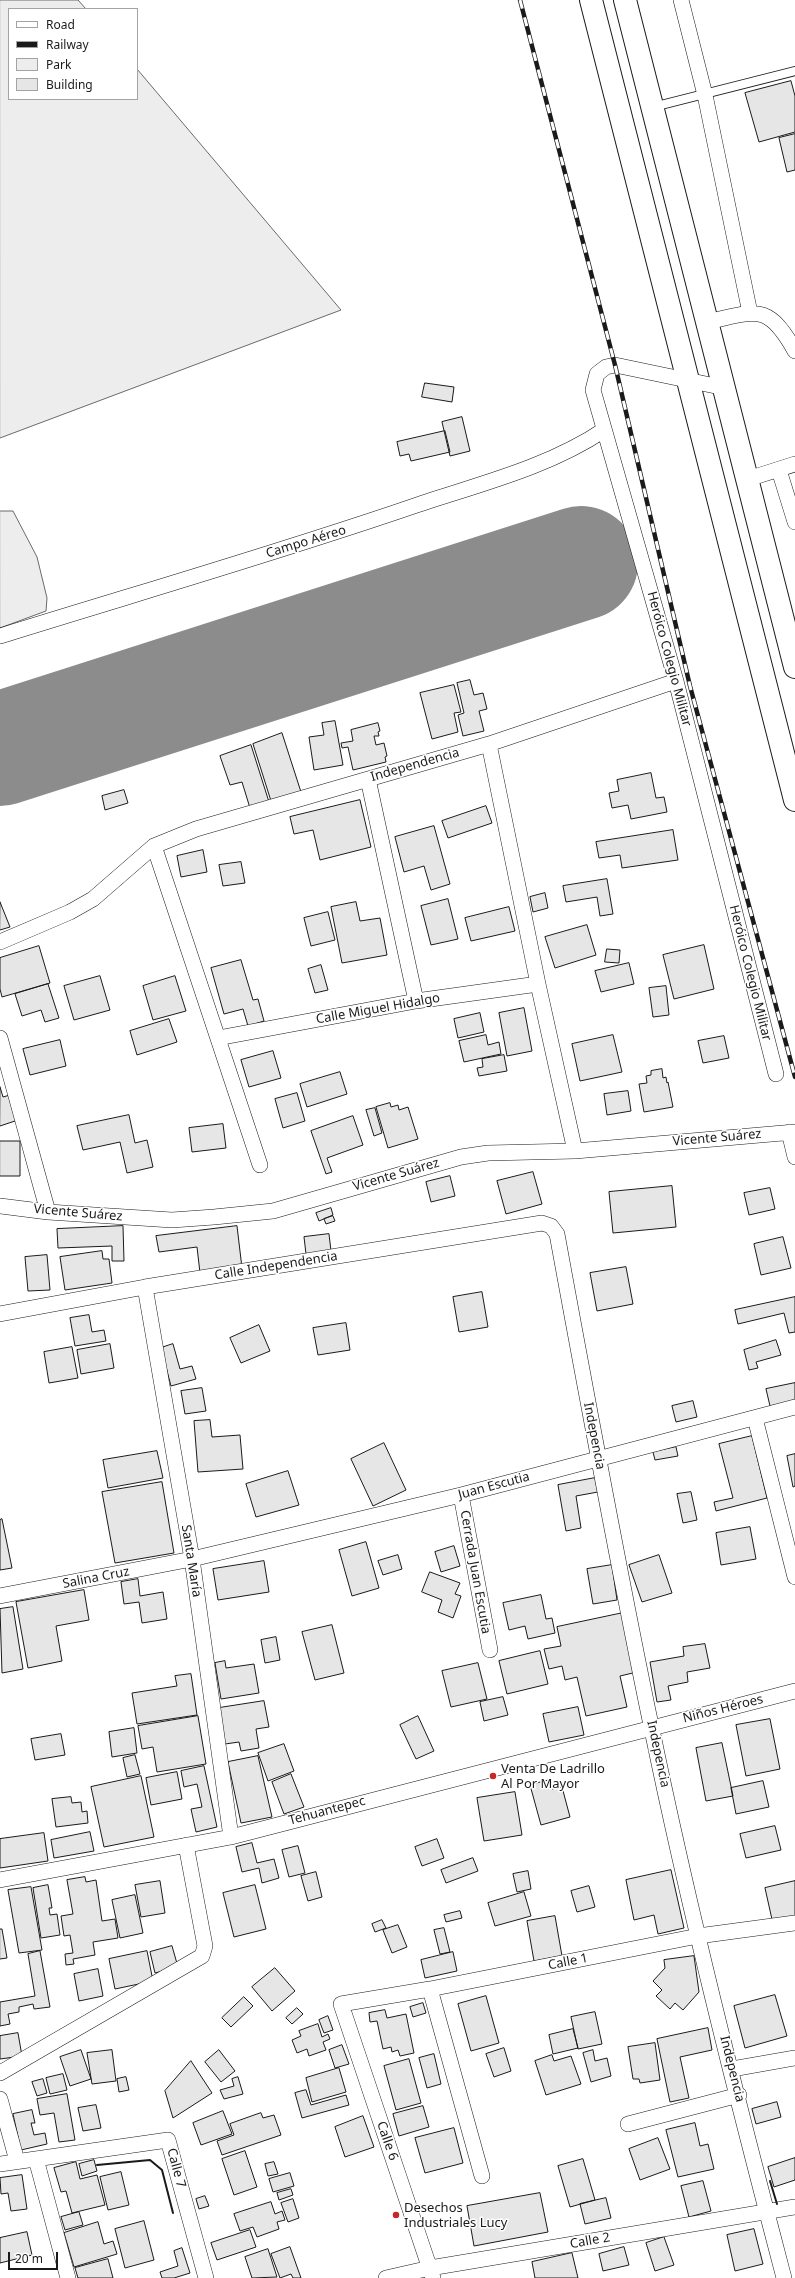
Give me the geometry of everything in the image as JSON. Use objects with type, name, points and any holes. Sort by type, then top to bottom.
[{"type":"main road","points":[[591,0],[795,800]]},
{"type":"main road","points":[[625,0],[795,667]]},
{"type":"street","points":[[681,0],[705,95],[750,313]]},
{"type":"street","points":[[706,322],[750,313],[765,314],[783,329],[795,351]]},
{"type":"street","name":"Heróico Colegio Militar","points":[[725,388],[615,365],[606,367],[597,374],[593,390],[676,681],[776,1074]]},
{"type":"street","name":"Campo Aéreo","points":[[0,636],[332,534],[542,463],[584,443],[604,430]]},
{"type":"street","points":[[748,479],[795,464]]},
{"type":"street","points":[[779,470],[795,522]]},
{"type":"street","name":"Independencia","points":[[0,942],[70,912],[93,899],[154,846],[196,829],[489,744],[676,681]]},
{"type":"street","points":[[489,744],[538,984],[575,1150]]},
{"type":"street","points":[[368,779],[416,1001]]},
{"type":"street","points":[[154,846],[260,1165]]},
{"type":"street","name":"Calle Miguel Hidalgo","points":[[218,1038],[416,1001],[538,984]]},
{"type":"street","points":[[0,1038],[48,1212]]},
{"type":"street","points":[[792,1132],[795,1157]]},
{"type":"street","name":"Vicente Suárez","points":[[0,1206],[48,1212],[172,1220],[273,1211],[461,1157],[488,1154],[575,1150],[792,1132]]},
{"type":"street","name":"Calle Independencia","points":[[0,1314],[145,1287],[542,1223],[552,1226]]},
{"type":"street","name":"Indepencia","points":[[552,1226],[557,1234],[598,1458],[651,1727],[698,1936],[784,2278]]},
{"type":"street","name":"Santa María","points":[[145,1287],[192,1559],[231,1837]]},
{"type":"street","name":"Juan Escutia","points":[[192,1559],[461,1495],[795,1407]]},
{"type":"street","points":[[754,1418],[795,1577]]},
{"type":"street","name":"Cerrada Juan Escutia","points":[[461,1495],[490,1650]]},
{"type":"street","name":"Salina Cruz","points":[[0,1596],[192,1559]]},
{"type":"street","name":"Niños Héroes","points":[[651,1727],[795,1691]]},
{"type":"street","name":"Tehuantepec","points":[[0,1880],[231,1837],[651,1727]]},
{"type":"street","points":[[0,2073],[202,1956],[205,1946],[186,1845]]},
{"type":"street","name":"Calle 1","points":[[341,2004],[430,1989],[698,1936],[795,1923]]},
{"type":"street","points":[[430,1989],[482,2176]]},
{"type":"street","name":"Calle 6","points":[[341,2004],[432,2273]]},
{"type":"street","points":[[732,2069],[795,2058]]},
{"type":"street","points":[[628,2124],[738,2095]]},
{"type":"street","points":[[0,2099],[17,2161]]},
{"type":"street","name":"Calle 7","points":[[36,2159],[168,2140],[206,2278]]},
{"type":"street","points":[[0,2164],[36,2159],[68,2278]]},
{"type":"street","name":"Calle 2","points":[[386,2278],[432,2273],[795,2207]]},
{"type":"lane","points":[[653,107],[705,95],[795,70]]},
{"type":"green space","points":[[0,0],[78,0],[85,8],[8,8],[8,100],[138,100],[138,70],[341,310],[0,438]]},
{"type":"green space","points":[[0,511],[13,511],[37,557],[47,598],[46,611],[0,628]]},
{"type":"building","points":[[791,81],[795,96],[795,132],[759,142],[745,93]]},
{"type":"building","points":[[795,134],[795,170],[787,172],[779,138]]},
{"type":"building","points":[[425,383],[454,387],[452,402],[422,397]]},
{"type":"building","points":[[462,417],[470,451],[450,456],[442,422]]},
{"type":"building","points":[[445,431],[450,452],[411,461],[409,454],[400,456],[397,442]]},
{"type":"building","points":[[470,680],[474,695],[483,693],[487,709],[479,711],[484,731],[463,736],[458,715],[464,713],[457,683]]},
{"type":"building","points":[[454,685],[461,712],[454,713],[458,732],[432,739],[420,693]]},
{"type":"building","points":[[335,721],[343,765],[314,770],[309,737],[324,735],[322,723]]},
{"type":"building","points":[[378,723],[380,731],[378,732],[379,736],[374,736],[376,745],[384,743],[387,756],[385,757],[386,762],[353,770],[348,747],[342,748],[341,743],[353,741],[351,730]]},
{"type":"building","points":[[282,733],[301,792],[271,801],[253,744]]},
{"type":"building","points":[[251,745],[269,802],[250,808],[242,782],[230,785],[220,756]]},
{"type":"building","points":[[651,773],[656,798],[664,797],[667,812],[631,819],[628,805],[612,808],[609,793],[619,791],[617,780]]},
{"type":"building","points":[[124,790],[128,803],[105,810],[102,796]]},
{"type":"building","points":[[360,800],[371,847],[320,860],[313,830],[294,834],[290,817]]},
{"type":"building","points":[[486,806],[492,823],[448,838],[442,821]]},
{"type":"building","points":[[434,826],[450,884],[431,890],[424,866],[404,872],[395,837]]},
{"type":"building","points":[[673,830],[678,860],[622,868],[620,855],[599,858],[596,842]]},
{"type":"building","points":[[203,850],[207,872],[181,877],[177,856]]},
{"type":"building","points":[[241,862],[245,883],[223,886],[219,865]]},
{"type":"building","points":[[607,879],[613,914],[600,916],[597,897],[566,902],[563,886]]},
{"type":"building","points":[[545,893],[548,908],[533,912],[530,897]]},
{"type":"building","points":[[448,899],[458,939],[431,945],[421,906]]},
{"type":"building","points":[[0,902],[10,927],[0,930]]},
{"type":"building","points":[[356,902],[360,921],[380,918],[387,955],[342,963],[331,907]]},
{"type":"building","points":[[509,907],[515,931],[471,941],[465,918]]},
{"type":"building","points":[[328,912],[335,940],[311,946],[304,918]]},
{"type":"building","points":[[587,925],[596,955],[555,968],[545,937]]},
{"type":"building","points":[[704,945],[714,989],[674,999],[663,955]]},
{"type":"building","points":[[39,946],[50,983],[2,997],[0,989],[0,958]]},
{"type":"building","points":[[607,949],[620,950],[619,963],[605,962]]},
{"type":"building","points":[[241,960],[253,1000],[258,999],[264,1021],[248,1026],[243,1009],[224,1014],[211,968]]},
{"type":"building","points":[[629,963],[634,984],[601,992],[595,971]]},
{"type":"building","points":[[321,965],[328,990],[315,993],[308,969]]},
{"type":"building","points":[[100,976],[110,1010],[74,1020],[64,986]]},
{"type":"building","points":[[175,976],[186,1011],[153,1020],[143,986]]},
{"type":"building","points":[[48,984],[59,1018],[45,1022],[41,1010],[22,1016],[15,994]]},
{"type":"building","points":[[666,986],[669,1015],[653,1017],[649,988]]},
{"type":"building","points":[[524,1008],[532,1051],[507,1056],[499,1013]]},
{"type":"building","points":[[480,1013],[484,1032],[458,1038],[454,1019]]},
{"type":"building","points":[[169,1019],[177,1042],[137,1055],[130,1031]]},
{"type":"building","points":[[486,1035],[488,1045],[499,1042],[501,1054],[464,1062],[459,1041]]},
{"type":"building","points":[[613,1035],[622,1072],[580,1081],[572,1044]]},
{"type":"building","points":[[724,1036],[729,1058],[703,1063],[698,1041]]},
{"type":"building","points":[[60,1040],[66,1066],[30,1075],[23,1049]]},
{"type":"building","points":[[273,1051],[281,1078],[249,1087],[241,1060]]},
{"type":"building","points":[[504,1055],[507,1071],[479,1076],[477,1068],[483,1067],[482,1059]]},
{"type":"building","points":[[662,1069],[663,1078],[666,1077],[667,1083],[668,1082],[673,1107],[644,1112],[639,1084],[647,1083],[646,1076],[651,1075],[651,1071]]},
{"type":"building","points":[[340,1072],[347,1094],[307,1107],[300,1084]]},
{"type":"building","points":[[0,1087],[3,1097],[10,1095],[18,1120],[0,1126]]},
{"type":"building","points":[[628,1091],[631,1111],[607,1115],[604,1094]]},
{"type":"building","points":[[297,1093],[305,1121],[283,1128],[275,1099]]},
{"type":"building","points":[[390,1103],[391,1107],[398,1105],[399,1110],[408,1107],[418,1139],[388,1148],[376,1107]]},
{"type":"building","points":[[375,1108],[382,1133],[374,1136],[366,1110]]},
{"type":"building","points":[[129,1115],[135,1143],[147,1140],[153,1167],[127,1173],[120,1142],[83,1150],[77,1126]]},
{"type":"building","points":[[353,1116],[363,1145],[327,1158],[332,1172],[326,1174],[311,1131]]},
{"type":"building","points":[[223,1124],[226,1148],[192,1152],[189,1128]]},
{"type":"building","points":[[0,1141],[20,1141],[20,1176],[0,1176]]},
{"type":"building","points":[[533,1172],[542,1204],[506,1214],[497,1181]]},
{"type":"building","points":[[450,1176],[455,1196],[431,1202],[426,1182]]},
{"type":"building","points":[[672,1186],[676,1227],[613,1233],[609,1192]]},
{"type":"building","points":[[770,1188],[775,1209],[749,1215],[744,1193]]},
{"type":"building","points":[[331,1208],[333,1215],[319,1221],[316,1213]]},
{"type":"building","points":[[333,1216],[335,1221],[326,1224],[324,1219]]},
{"type":"building","points":[[123,1226],[124,1261],[112,1261],[112,1246],[58,1248],[57,1229]]},
{"type":"building","points":[[237,1226],[242,1268],[200,1273],[197,1247],[159,1252],[156,1236]]},
{"type":"building","points":[[329,1234],[331,1251],[306,1254],[304,1237]]},
{"type":"building","points":[[783,1237],[791,1268],[761,1275],[754,1244]]},
{"type":"building","points":[[102,1251],[103,1259],[109,1259],[112,1283],[65,1290],[60,1257]]},
{"type":"building","points":[[47,1255],[50,1290],[28,1291],[25,1257]]},
{"type":"building","points":[[626,1267],[633,1304],[597,1311],[590,1273]]},
{"type":"building","points":[[482,1292],[488,1327],[459,1332],[453,1297]]},
{"type":"building","points":[[795,1297],[795,1332],[789,1333],[784,1313],[738,1324],[735,1310]]},
{"type":"building","points":[[89,1315],[92,1332],[104,1330],[106,1341],[75,1346],[70,1318]]},
{"type":"building","points":[[346,1323],[350,1350],[318,1355],[313,1328]]},
{"type":"building","points":[[259,1325],[270,1351],[241,1363],[230,1338]]},
{"type":"building","points":[[776,1340],[781,1355],[756,1362],[758,1368],[749,1370],[744,1350]]},
{"type":"building","points":[[110,1344],[114,1368],[81,1374],[77,1350]]},
{"type":"building","points":[[173,1344],[180,1369],[192,1366],[196,1379],[171,1386],[161,1348]]},
{"type":"building","points":[[72,1347],[78,1378],[49,1383],[44,1352]]},
{"type":"building","points":[[795,1383],[795,1401],[770,1406],[766,1389]]},
{"type":"building","points":[[202,1388],[206,1411],[185,1414],[181,1391]]},
{"type":"building","points":[[693,1401],[697,1417],[676,1422],[672,1406]]},
{"type":"building","points":[[210,1420],[212,1437],[240,1435],[243,1469],[198,1472],[194,1421]]},
{"type":"building","points":[[752,1436],[767,1498],[716,1511],[714,1502],[733,1498],[719,1444]]},
{"type":"building","points":[[384,1443],[406,1490],[373,1506],[351,1459]]},
{"type":"building","points":[[676,1447],[678,1456],[655,1460],[653,1452]]},
{"type":"building","points":[[157,1451],[163,1478],[108,1488],[103,1460]]},
{"type":"building","points":[[795,1454],[795,1486],[793,1487],[787,1456]]},
{"type":"building","points":[[288,1471],[299,1505],[256,1517],[246,1484]]},
{"type":"building","points":[[595,1478],[598,1492],[576,1496],[581,1528],[566,1531],[558,1485]]},
{"type":"building","points":[[162,1482],[174,1553],[115,1563],[102,1492]]},
{"type":"building","points":[[691,1492],[697,1520],[683,1523],[677,1494]]},
{"type":"building","points":[[2,1519],[12,1568],[0,1570],[0,1520]]},
{"type":"building","points":[[750,1527],[756,1559],[721,1565],[716,1533]]},
{"type":"building","points":[[366,1542],[379,1588],[352,1596],[339,1550]]},
{"type":"building","points":[[454,1546],[460,1566],[441,1572],[435,1552]]},
{"type":"building","points":[[398,1555],[402,1569],[383,1575],[378,1561]]},
{"type":"building","points":[[659,1555],[672,1593],[642,1602],[629,1565]]},
{"type":"building","points":[[264,1561],[269,1592],[218,1600],[213,1569]]},
{"type":"building","points":[[612,1565],[617,1600],[593,1604],[587,1569]]},
{"type":"building","points":[[430,1572],[460,1583],[455,1594],[461,1596],[453,1618],[438,1612],[442,1600],[422,1592]]},
{"type":"building","points":[[138,1579],[140,1596],[163,1592],[167,1619],[142,1623],[139,1602],[124,1604],[121,1582]]},
{"type":"building","points":[[84,1590],[89,1620],[56,1626],[62,1661],[28,1668],[16,1602]]},
{"type":"building","points":[[541,1595],[546,1619],[552,1618],[555,1633],[528,1639],[525,1626],[509,1630],[503,1603]]},
{"type":"building","points":[[13,1607],[23,1669],[2,1673],[0,1609]]},
{"type":"building","points":[[623,1613],[637,1672],[620,1676],[627,1707],[586,1716],[577,1677],[565,1680],[562,1666],[549,1669],[544,1649],[561,1646],[557,1627]]},
{"type":"building","points":[[332,1625],[344,1673],[315,1680],[302,1632]]},
{"type":"building","points":[[276,1637],[280,1660],[265,1663],[261,1640]]},
{"type":"building","points":[[705,1644],[710,1668],[687,1672],[688,1682],[668,1686],[671,1700],[657,1702],[650,1662],[684,1656],[683,1647]]},
{"type":"building","points":[[540,1651],[548,1684],[507,1694],[499,1661]]},
{"type":"building","points":[[225,1661],[226,1668],[254,1664],[259,1693],[221,1699],[215,1663]]},
{"type":"building","points":[[478,1663],[487,1699],[451,1707],[442,1671]]},
{"type":"building","points":[[191,1674],[197,1715],[137,1724],[132,1693],[177,1686],[175,1676]]},
{"type":"building","points":[[503,1697],[508,1715],[484,1721],[480,1702]]},
{"type":"building","points":[[264,1701],[269,1727],[256,1729],[259,1748],[241,1751],[239,1742],[225,1744],[219,1708]]},
{"type":"building","points":[[578,1707],[584,1735],[549,1742],[543,1714]]},
{"type":"building","points":[[198,1716],[206,1764],[157,1772],[153,1747],[142,1749],[138,1726]]},
{"type":"building","points":[[418,1716],[434,1751],[416,1759],[400,1725]]},
{"type":"building","points":[[770,1719],[780,1769],[746,1776],[736,1725]]},
{"type":"building","points":[[134,1728],[137,1753],[112,1757],[109,1732]]},
{"type":"building","points":[[61,1734],[65,1755],[35,1760],[31,1739]]},
{"type":"building","points":[[722,1743],[733,1796],[706,1801],[696,1748]]},
{"type":"building","points":[[284,1744],[294,1771],[268,1781],[258,1753]]},
{"type":"building","points":[[135,1755],[140,1774],[127,1777],[123,1758]]},
{"type":"building","points":[[258,1756],[272,1817],[241,1823],[228,1762]]},
{"type":"building","points":[[204,1766],[217,1827],[196,1832],[191,1809],[202,1807],[197,1784],[184,1787],[181,1771]]},
{"type":"building","points":[[177,1772],[182,1799],[151,1805],[146,1778]]},
{"type":"building","points":[[291,1774],[304,1807],[284,1814],[272,1782]]},
{"type":"building","points":[[141,1776],[154,1837],[104,1847],[91,1787]]},
{"type":"building","points":[[550,1780],[552,1789],[562,1787],[570,1817],[541,1825],[530,1785]]},
{"type":"building","points":[[763,1781],[769,1807],[736,1814],[731,1788]]},
{"type":"building","points":[[515,1792],[522,1835],[484,1841],[477,1798]]},
{"type":"building","points":[[71,1797],[72,1803],[81,1802],[82,1812],[87,1811],[88,1823],[56,1827],[52,1799]]},
{"type":"building","points":[[775,1826],[781,1850],[746,1858],[740,1834]]},
{"type":"building","points":[[90,1832],[94,1851],[54,1858],[51,1840]]},
{"type":"building","points":[[44,1833],[48,1861],[0,1868],[0,1839]]},
{"type":"building","points":[[437,1839],[444,1858],[422,1866],[415,1847]]},
{"type":"building","points":[[252,1843],[257,1863],[274,1859],[279,1878],[262,1883],[259,1868],[242,1872],[236,1847]]},
{"type":"building","points":[[298,1846],[305,1873],[289,1877],[282,1850]]},
{"type":"building","points":[[473,1858],[478,1871],[446,1883],[441,1870]]},
{"type":"building","points":[[671,1870],[684,1928],[658,1934],[654,1915],[634,1920],[626,1880]]},
{"type":"building","points":[[528,1871],[531,1889],[517,1892],[513,1874]]},
{"type":"building","points":[[316,1872],[322,1897],[308,1901],[301,1876]]},
{"type":"building","points":[[85,1877],[86,1882],[96,1880],[102,1921],[115,1919],[118,1938],[93,1942],[95,1955],[73,1959],[74,1964],[66,1965],[65,1954],[73,1953],[70,1935],[64,1936],[61,1916],[73,1914],[67,1880]]},
{"type":"building","points":[[160,1881],[165,1913],[141,1917],[135,1885]]},
{"type":"building","points":[[795,1881],[795,1919],[773,1924],[765,1888]]},
{"type":"building","points":[[48,1885],[52,1908],[49,1908],[50,1915],[57,1914],[60,1935],[41,1938],[33,1888]]},
{"type":"building","points":[[255,1885],[266,1929],[234,1937],[223,1893]]},
{"type":"building","points":[[589,1886],[595,1907],[577,1912],[571,1891]]},
{"type":"building","points":[[31,1887],[42,1950],[19,1953],[8,1890]]},
{"type":"building","points":[[524,1892],[531,1916],[495,1926],[488,1903]]},
{"type":"building","points":[[135,1895],[143,1933],[120,1938],[112,1900]]},
{"type":"building","points":[[460,1911],[462,1918],[446,1922],[444,1915]]},
{"type":"building","points":[[555,1916],[562,1956],[534,1961],[527,1921]]},
{"type":"building","points":[[382,1920],[386,1928],[375,1932],[372,1924]]},
{"type":"building","points":[[398,1925],[407,1947],[392,1953],[383,1930]]},
{"type":"building","points":[[444,1928],[450,1952],[440,1954],[434,1930]]},
{"type":"building","points":[[0,1929],[2,1929],[7,1958],[0,1959]]},
{"type":"building","points":[[172,1946],[178,1967],[155,1973],[150,1952]]},
{"type":"building","points":[[40,1951],[50,2007],[34,2009],[33,2004],[19,2007],[19,2012],[8,2014],[10,2024],[0,2026],[0,2002],[35,1996],[28,1954]]},
{"type":"building","points":[[147,1951],[153,1981],[115,1989],[109,1959]]},
{"type":"building","points":[[453,1952],[457,1971],[425,1978],[421,1960]]},
{"type":"building","points":[[694,1956],[699,1992],[683,2010],[675,2003],[670,2009],[656,1996],[662,1990],[653,1981],[665,1968],[664,1960]]},
{"type":"building","points":[[275,1968],[295,1991],[272,2011],[252,1987]]},
{"type":"building","points":[[98,1969],[103,1996],[79,2001],[74,1974]]},
{"type":"building","points":[[775,1995],[787,2036],[745,2048],[734,2006]]},
{"type":"building","points":[[486,1996],[499,2043],[471,2051],[458,2004]]},
{"type":"building","points":[[244,1997],[253,2006],[231,2027],[222,2018]]},
{"type":"building","points":[[423,2003],[426,2013],[413,2017],[410,2007]]},
{"type":"building","points":[[297,2008],[303,2014],[292,2024],[286,2018]]},
{"type":"building","points":[[385,2010],[387,2018],[406,2014],[414,2053],[400,2056],[398,2050],[392,2052],[391,2047],[383,2049],[377,2021],[370,2022],[369,2013]]},
{"type":"building","points":[[595,2012],[602,2044],[578,2049],[571,2017]]},
{"type":"building","points":[[328,2016],[333,2030],[324,2033],[319,2020]]},
{"type":"building","points":[[318,2024],[322,2037],[328,2034],[330,2039],[323,2042],[326,2050],[309,2056],[307,2049],[297,2053],[292,2040],[301,2036],[299,2031]]},
{"type":"building","points":[[708,2028],[712,2050],[680,2057],[689,2098],[670,2102],[657,2039]]},
{"type":"building","points":[[573,2029],[578,2048],[553,2054],[549,2035]]},
{"type":"building","points":[[18,2033],[22,2056],[0,2059],[0,2036]]},
{"type":"building","points":[[655,2043],[660,2080],[640,2083],[639,2079],[633,2079],[628,2047]]},
{"type":"building","points":[[342,2045],[349,2064],[335,2068],[329,2050]]},
{"type":"building","points":[[504,2048],[511,2071],[494,2077],[486,2054]]},
{"type":"building","points":[[81,2050],[91,2079],[70,2086],[60,2057]]},
{"type":"building","points":[[112,2050],[116,2081],[92,2084],[87,2053]]},
{"type":"building","points":[[219,2050],[235,2071],[221,2082],[205,2062]]},
{"type":"building","points":[[593,2050],[595,2061],[607,2058],[611,2076],[591,2082],[583,2053]]},
{"type":"building","points":[[434,2054],[441,2084],[427,2088],[419,2058]]},
{"type":"building","points":[[552,2055],[554,2061],[571,2056],[581,2084],[546,2095],[535,2061]]},
{"type":"building","points":[[409,2059],[421,2103],[396,2110],[384,2066]]},
{"type":"building","points":[[191,2061],[212,2093],[173,2118],[165,2091]]},
{"type":"building","points":[[339,2068],[346,2092],[312,2102],[306,2078]]},
{"type":"building","points":[[63,2074],[67,2090],[50,2094],[46,2078]]},
{"type":"building","points":[[126,2077],[129,2090],[119,2092],[117,2079]]},
{"type":"building","points":[[238,2077],[243,2094],[224,2099],[220,2090],[234,2086],[232,2079]]},
{"type":"building","points":[[43,2079],[47,2093],[37,2096],[32,2082]]},
{"type":"building","points":[[306,2090],[311,2105],[346,2095],[349,2105],[302,2118],[295,2093]]},
{"type":"building","points":[[67,2094],[75,2140],[59,2142],[54,2113],[40,2115],[37,2099]]},
{"type":"building","points":[[777,2102],[781,2117],[756,2124],[752,2109]]},
{"type":"building","points":[[96,2105],[101,2128],[83,2131],[78,2108]]},
{"type":"building","points":[[423,2106],[429,2127],[399,2136],[393,2114]]},
{"type":"building","points":[[32,2110],[35,2123],[31,2123],[34,2135],[45,2133],[47,2144],[21,2150],[13,2114]]},
{"type":"building","points":[[223,2111],[232,2134],[201,2145],[193,2123]]},
{"type":"building","points":[[261,2113],[263,2118],[274,2115],[281,2135],[222,2155],[217,2141],[234,2135],[230,2124]]},
{"type":"building","points":[[363,2116],[374,2147],[345,2157],[335,2127]]},
{"type":"building","points":[[695,2123],[700,2146],[708,2144],[714,2169],[678,2177],[666,2130]]},
{"type":"building","points":[[454,2128],[463,2163],[425,2173],[415,2138]]},
{"type":"building","points":[[658,2138],[670,2169],[640,2180],[629,2149]]},
{"type":"building","points":[[245,2151],[257,2187],[234,2195],[222,2159]]},
{"type":"building","points":[[795,2158],[795,2180],[774,2187],[768,2167]]},
{"type":"building","points":[[583,2159],[595,2200],[570,2207],[558,2166]]},
{"type":"building","points":[[94,2160],[97,2171],[82,2176],[79,2164]]},
{"type":"building","points":[[76,2162],[80,2179],[97,2175],[105,2205],[72,2213],[66,2191],[61,2192],[54,2168]]},
{"type":"building","points":[[274,2162],[278,2174],[268,2176],[265,2164]]},
{"type":"building","points":[[121,2172],[129,2205],[108,2210],[100,2177]]},
{"type":"building","points":[[290,2173],[294,2186],[273,2192],[269,2179]]},
{"type":"building","points":[[22,2175],[27,2209],[11,2211],[8,2193],[1,2194],[0,2178]]},
{"type":"building","points":[[703,2181],[711,2211],[689,2217],[681,2186]]},
{"type":"building","points":[[291,2189],[293,2195],[279,2200],[277,2193]]},
{"type":"building","points":[[540,2193],[548,2232],[474,2246],[467,2206]]},
{"type":"building","points":[[205,2196],[209,2206],[199,2209],[196,2199]]},
{"type":"building","points":[[606,2198],[611,2218],[585,2224],[580,2204]]},
{"type":"building","points":[[293,2199],[299,2218],[288,2222],[281,2203]]},
{"type":"building","points":[[271,2202],[275,2214],[282,2211],[285,2220],[277,2222],[279,2229],[257,2237],[253,2227],[240,2231],[234,2214]]},
{"type":"building","points":[[79,2212],[83,2225],[65,2230],[61,2217]]},
{"type":"building","points":[[144,2221],[154,2260],[125,2268],[115,2229]]},
{"type":"building","points":[[98,2222],[104,2244],[113,2241],[117,2254],[74,2267],[64,2233]]},
{"type":"building","points":[[754,2229],[763,2264],[735,2271],[727,2235]]},
{"type":"building","points":[[250,2230],[256,2247],[217,2260],[211,2243]]},
{"type":"building","points":[[27,2232],[32,2255],[0,2263],[0,2238]]},
{"type":"building","points":[[664,2237],[674,2265],[655,2271],[646,2243]]},
{"type":"building","points":[[290,2247],[301,2278],[293,2278],[291,2274],[280,2278],[271,2254]]},
{"type":"building","points":[[624,2247],[629,2265],[603,2271],[599,2254]]},
{"type":"building","points":[[182,2248],[190,2273],[174,2278],[162,2278],[160,2272],[178,2266],[174,2251]]},
{"type":"building","points":[[268,2249],[277,2277],[252,2278],[245,2257]]},
{"type":"building","points":[[572,2253],[578,2278],[535,2278],[532,2262]]},
{"type":"building","points":[[108,2259],[113,2278],[78,2278],[75,2268]]},
{"type":"runway","points":[[0,749],[581,563]]},
{"type":"railway","points":[[520,0],[615,365],[690,686],[795,1077]]},
{"type":"wall","points":[[97,2165],[150,2160],[162,2170],[173,2213]]},
{"type":"wall","points":[[770,2181],[777,2204]]},
{"type":"place","name":"Venta De Ladrillo Al Por Mayor","points":[[493,1776]]},
{"type":"place","name":"Desechos Industriales Lucy","points":[[396,2215]]}]
